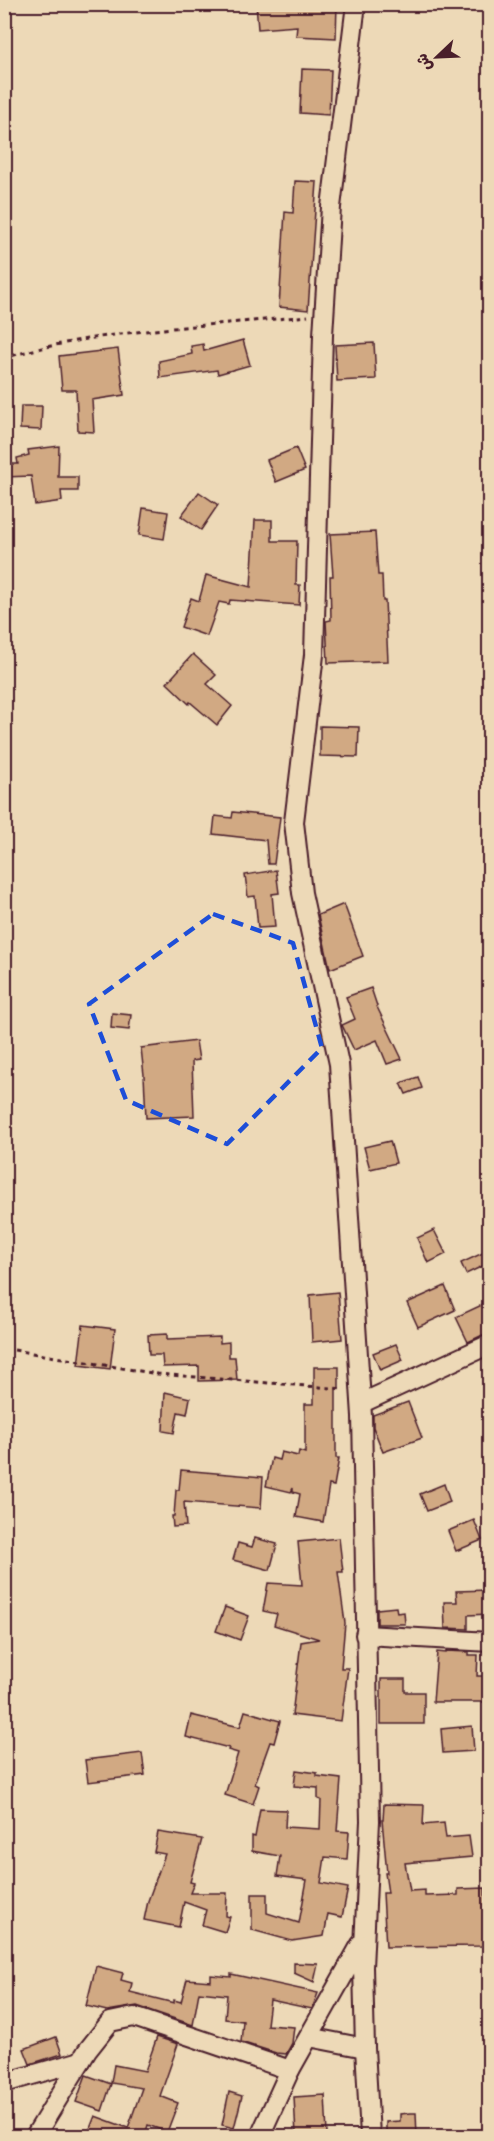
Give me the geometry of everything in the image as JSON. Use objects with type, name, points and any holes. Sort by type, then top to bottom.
[{"type":"street","points":[[356,4],[331,207],[325,315],[314,656],[294,822],[302,893],[339,1064],[361,1397],[369,1821],[364,1940],[364,2048],[370,2136]]},
{"type":"street","points":[[361,1397],[489,1344]]},
{"type":"street","points":[[365,1635],[489,1642]]},
{"type":"street","points":[[260,2136],[290,2070],[364,1940]]},
{"type":"street","points":[[35,2136],[81,2061],[110,2022],[134,2017],[290,2070]]},
{"type":"street","points":[[309,2037],[364,2048]]},
{"type":"street","points":[[4,2083],[81,2061]]},
{"type":"path","points":[[4,358],[83,340],[325,315]]},
{"type":"path","points":[[14,1350],[158,1374],[361,1397]]},
{"type":"highlighted area","points":[[213,914],[293,943],[322,1048],[227,1144],[126,1100],[89,1004]]},
{"type":"building","points":[[256,4],[337,4],[336,38],[296,36],[297,26],[258,29]]},
{"type":"building","points":[[302,69],[331,70],[329,115],[300,113]]},
{"type":"building","points":[[295,181],[317,182],[308,310],[279,307],[285,212],[293,213]]},
{"type":"building","points":[[243,340],[250,365],[218,374],[217,370],[160,378],[159,361],[192,354],[191,346],[203,344],[204,351]]},
{"type":"building","points":[[374,343],[376,379],[337,381],[335,345]]},
{"type":"building","points":[[118,349],[124,395],[92,400],[94,432],[78,431],[76,390],[62,390],[59,356]]},
{"type":"building","points":[[21,406],[42,406],[41,430],[20,429]]},
{"type":"building","points":[[59,446],[58,477],[78,477],[78,491],[61,491],[62,501],[35,505],[31,476],[4,477],[4,464],[18,464],[17,458],[29,455],[28,450]]},
{"type":"building","points":[[296,448],[305,470],[276,482],[267,460]]},
{"type":"building","points":[[199,492],[218,505],[201,530],[181,516]]},
{"type":"building","points":[[143,508],[168,512],[164,539],[139,535]]},
{"type":"building","points":[[255,520],[272,520],[272,541],[297,541],[296,585],[300,585],[299,605],[230,600],[229,604],[219,602],[207,636],[181,627],[191,598],[199,601],[206,575],[251,587]]},
{"type":"building","points":[[375,532],[378,575],[382,575],[383,601],[385,601],[388,661],[328,663],[326,621],[331,620],[330,576],[333,576],[330,534]]},
{"type":"building","points":[[193,654],[216,675],[207,684],[232,706],[217,725],[190,702],[189,704],[167,683]]},
{"type":"building","points":[[320,726],[359,727],[358,757],[320,756]]},
{"type":"building","points":[[233,812],[280,817],[274,864],[268,864],[266,840],[213,834],[215,816],[232,818]]},
{"type":"building","points":[[276,870],[279,893],[272,894],[275,927],[258,928],[255,896],[248,897],[245,875]]},
{"type":"building","points":[[344,904],[363,956],[330,969],[318,915]]},
{"type":"building","points":[[371,988],[378,1009],[402,1059],[387,1064],[377,1040],[354,1050],[342,1025],[355,1019],[346,997]]},
{"type":"building","points":[[112,1013],[131,1015],[129,1030],[111,1028]]},
{"type":"building","points":[[196,1041],[199,1060],[192,1061],[194,1116],[146,1118],[141,1048]]},
{"type":"building","points":[[418,1077],[422,1088],[406,1094],[401,1083]]},
{"type":"building","points":[[390,1141],[396,1163],[370,1169],[364,1147]]},
{"type":"building","points":[[434,1230],[446,1254],[428,1263],[417,1238]]},
{"type":"building","points":[[485,1252],[489,1263],[466,1274],[461,1263]]},
{"type":"building","points":[[445,1286],[455,1310],[418,1327],[407,1303]]},
{"type":"building","points":[[338,1292],[342,1339],[312,1342],[310,1295]]},
{"type":"building","points":[[486,1303],[489,1309],[489,1332],[468,1342],[456,1317]]},
{"type":"building","points":[[83,1325],[115,1329],[110,1369],[78,1365]]},
{"type":"building","points":[[167,1334],[167,1339],[220,1337],[220,1343],[229,1342],[229,1357],[235,1357],[237,1380],[199,1381],[199,1366],[163,1367],[162,1355],[149,1355],[148,1335]]},
{"type":"building","points":[[396,1344],[403,1360],[380,1370],[373,1353]]},
{"type":"building","points":[[314,1367],[339,1367],[339,1388],[336,1388],[336,1458],[339,1458],[334,1486],[329,1485],[323,1522],[296,1517],[300,1494],[293,1492],[293,1488],[291,1492],[266,1486],[272,1458],[279,1460],[281,1452],[298,1456],[299,1451],[305,1453],[305,1404],[314,1404]]},
{"type":"building","points":[[165,1392],[190,1398],[187,1414],[178,1412],[174,1433],[163,1431]]},
{"type":"building","points":[[408,1402],[422,1438],[383,1452],[373,1427],[373,1415]]},
{"type":"building","points":[[181,1470],[263,1477],[261,1508],[184,1502],[186,1526],[173,1527],[172,1516],[174,1516],[176,1490],[179,1490]]},
{"type":"building","points":[[444,1484],[450,1502],[427,1511],[420,1494]]},
{"type":"building","points":[[474,1520],[482,1540],[456,1551],[448,1531]]},
{"type":"building","points":[[255,1538],[277,1544],[270,1570],[233,1560],[238,1543],[252,1547]]},
{"type":"building","points":[[339,1538],[343,1572],[338,1572],[345,1623],[341,1668],[348,1668],[341,1721],[292,1715],[301,1642],[319,1639],[274,1625],[277,1614],[263,1611],[268,1583],[302,1585],[298,1542]]},
{"type":"building","points":[[489,1590],[489,1614],[468,1615],[468,1629],[445,1628],[444,1602],[457,1602],[456,1591]]},
{"type":"building","points":[[225,1607],[249,1616],[240,1640],[216,1631]]},
{"type":"building","points":[[396,1607],[397,1613],[404,1612],[405,1624],[377,1624],[377,1609]]},
{"type":"building","points":[[446,1651],[469,1652],[469,1655],[478,1655],[477,1676],[489,1676],[489,1702],[433,1702],[437,1652],[446,1653]]},
{"type":"building","points":[[381,1679],[405,1679],[405,1692],[424,1692],[424,1724],[381,1724]]},
{"type":"building","points":[[245,1711],[280,1721],[274,1743],[270,1742],[255,1784],[259,1786],[253,1804],[225,1795],[238,1753],[228,1750],[229,1748],[186,1737],[191,1715],[240,1727]]},
{"type":"building","points":[[472,1726],[474,1751],[443,1753],[441,1729]]},
{"type":"building","points":[[142,1753],[145,1775],[88,1782],[85,1760]]},
{"type":"building","points":[[296,1770],[341,1779],[337,1831],[349,1832],[347,1859],[325,1857],[321,1883],[348,1888],[342,1917],[328,1914],[324,1936],[292,1941],[252,1930],[252,1894],[267,1894],[267,1913],[299,1923],[307,1880],[277,1876],[280,1856],[252,1851],[252,1836],[255,1837],[260,1809],[286,1810],[285,1827],[320,1829],[321,1800],[318,1799],[318,1788],[294,1786]]},
{"type":"building","points":[[384,1804],[424,1805],[423,1825],[444,1823],[446,1838],[469,1836],[472,1857],[405,1863],[410,1891],[425,1890],[425,1896],[458,1895],[458,1889],[485,1888],[484,1946],[386,1947],[383,1893],[388,1893],[382,1820]]},
{"type":"building","points":[[158,1832],[202,1839],[190,1882],[194,1883],[190,1893],[227,1893],[226,1916],[230,1917],[225,1932],[202,1925],[206,1910],[184,1902],[179,1927],[144,1920],[148,1901],[165,1854],[154,1852]]},
{"type":"building","points":[[294,1963],[318,1964],[314,1982],[294,1973]]},
{"type":"building","points":[[96,1966],[123,1973],[121,1980],[132,1983],[130,1992],[174,2003],[174,2000],[181,2002],[187,1979],[211,1981],[211,1975],[231,1977],[231,1974],[318,1993],[312,2009],[270,2000],[267,2025],[294,2027],[292,2043],[286,2054],[276,2053],[241,2042],[243,2021],[225,2019],[227,1995],[199,1992],[193,2025],[137,2006],[107,2011],[86,2006]]},
{"type":"building","points":[[56,2037],[62,2054],[30,2064],[24,2049]]},
{"type":"building","points":[[157,2037],[178,2044],[160,2096],[178,2103],[167,2132],[148,2125],[145,2135],[147,2136],[87,2136],[95,2116],[128,2128],[142,2088],[111,2083],[114,2065],[145,2071]]},
{"type":"building","points":[[86,2075],[111,2084],[102,2111],[76,2102]]},
{"type":"building","points":[[229,2092],[242,2096],[234,2128],[222,2125]]},
{"type":"building","points":[[325,2095],[327,2134],[296,2135],[294,2097]]},
{"type":"building","points":[[416,2113],[417,2136],[386,2136],[386,2122],[400,2121],[400,2114]]}]
